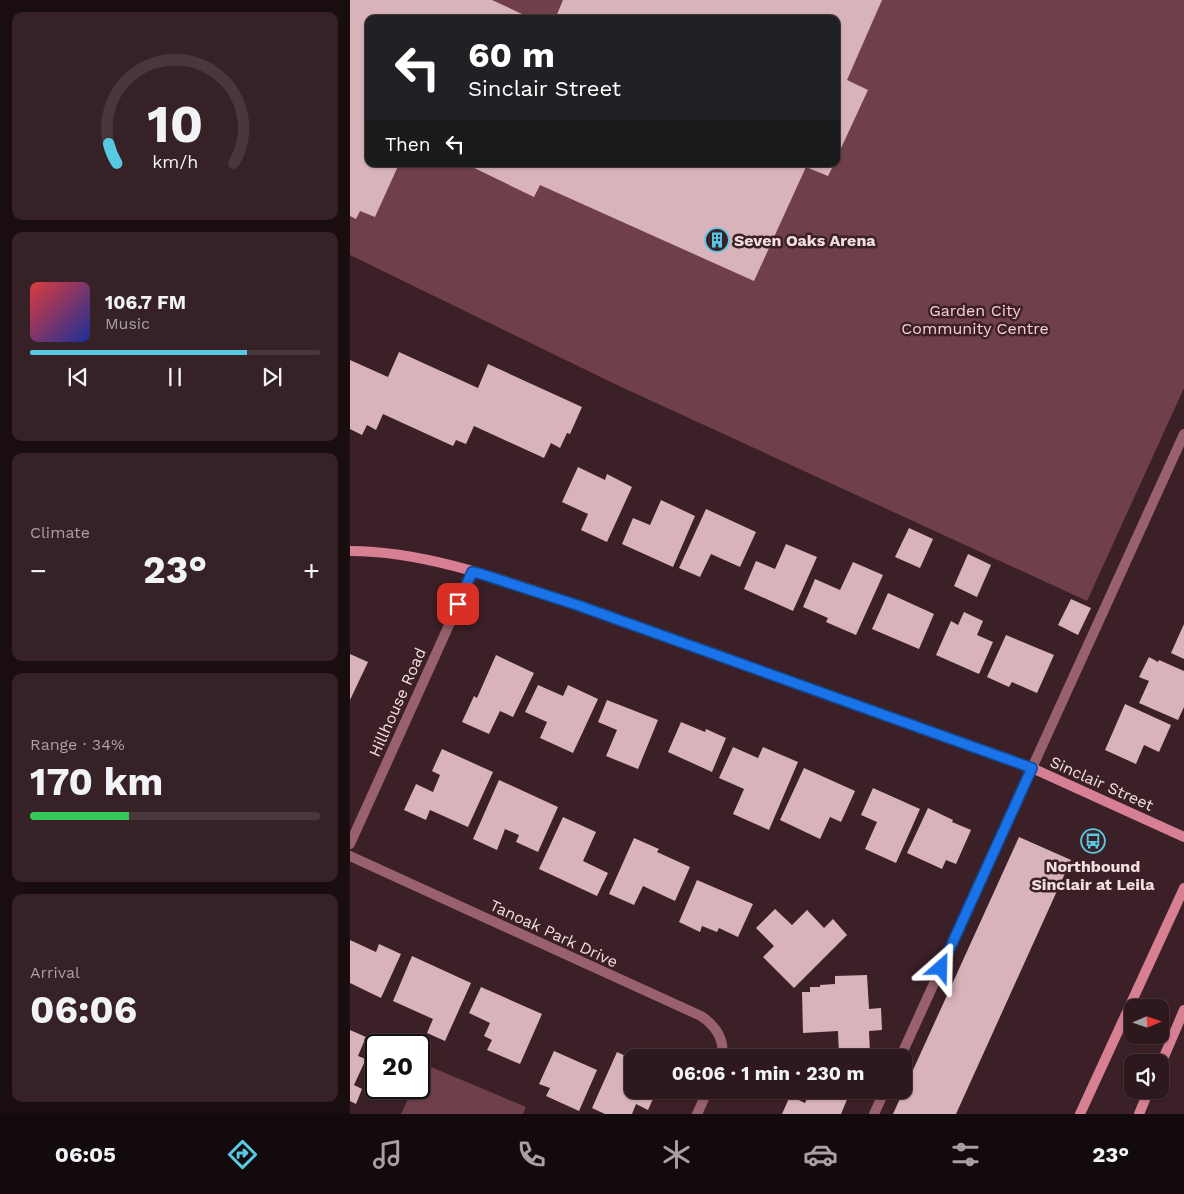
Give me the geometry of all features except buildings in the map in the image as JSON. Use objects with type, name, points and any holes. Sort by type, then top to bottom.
[{"type":"street","points":[[904,1049],[1184,434]]},
{"type":"street","name":"Sinclair Street","points":[[350,551],[398,555],[434,562],[518,585],[577,605],[1032,768],[1184,837]]},
{"type":"street","name":"Hillhouse Road","points":[[350,844],[472,572]]},
{"type":"street","name":"Tanoak Park Drive","points":[[350,856],[701,1016],[720,1035],[722,1049]]},
{"type":"street","points":[[1080,1114],[1184,888]]},
{"type":"street","points":[[1165,1054],[1184,1010]]},
{"type":"street","points":[[697,1114],[704,1099]]},
{"type":"street","points":[[874,1114],[881,1099]]},
{"type":"street","points":[[1139,1114],[1145,1099]]},
{"type":"green space","name":"Garden City Community Centre","points":[[350,0],[1184,0],[1184,388],[1087,601],[617,385],[350,255]]},
{"type":"green space","points":[[430,1067],[526,1107],[523,1114],[401,1114],[408,1099],[430,1099]]},
{"type":"place","name":"Seven Oaks Arena","points":[[717,240]]},
{"type":"place","name":"Northbound Sinclair at Leila","points":[[1093,841]]},
{"type":"route","points":[[458,604],[472,572],[478,573],[577,605],[1032,768],[941,968]]}]
